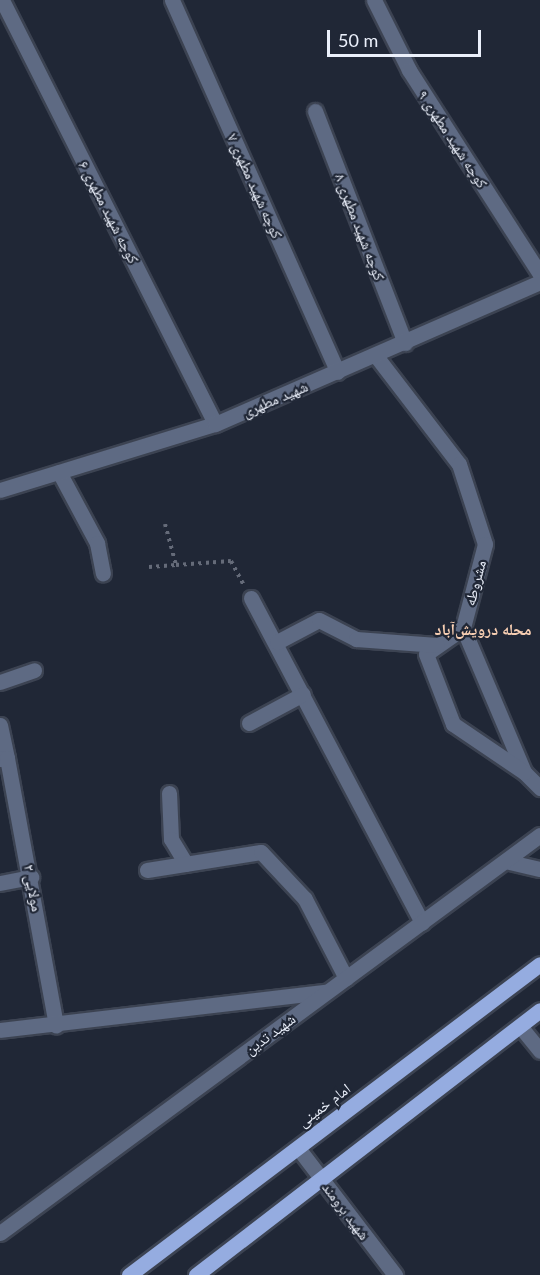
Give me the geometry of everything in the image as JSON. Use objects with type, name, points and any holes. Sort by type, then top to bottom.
[{"type":"main road","name":"امام خمینی","points":[[129,1275],[540,964]]},
{"type":"main road","points":[[196,1275],[540,1010]]},
{"type":"street","name":"کوچه شهید مطهری ۶","points":[[2,0],[215,424]]},
{"type":"street","name":"کوچه شهید مطهری ۷","points":[[172,0],[338,372]]},
{"type":"street","name":"کوچه شهید مطهری ۹","points":[[374,0],[409,70],[540,274]]},
{"type":"street","name":"کوچه شهید مطهری ۸","points":[[315,111],[405,343]]},
{"type":"street","name":"شهید مطهری","points":[[0,490],[215,424],[376,356],[540,282]]},
{"type":"street","name":"مشروطه","points":[[376,356],[459,464],[482,534],[485,544],[463,628]]},
{"type":"street","points":[[59,472],[97,543],[103,573]]},
{"type":"street","points":[[251,598],[277,642],[422,923]]},
{"type":"street","points":[[277,642],[319,620],[356,639],[437,645]]},
{"type":"street","points":[[524,772],[463,628],[426,654],[453,724],[524,772],[540,788]]},
{"type":"street","points":[[0,682],[34,670]]},
{"type":"street","points":[[249,723],[303,694]]},
{"type":"street","name":"مولایی ۲","points":[[0,725],[3,759],[30,877],[56,1026]]},
{"type":"street","points":[[169,793],[171,839],[186,864]]},
{"type":"street","name":"شهید تدین","points":[[0,1233],[540,835]]},
{"type":"street","points":[[147,870],[261,852],[305,898],[346,978]]},
{"type":"street","points":[[506,861],[540,868]]},
{"type":"street","points":[[0,883],[30,877]]},
{"type":"street","points":[[0,1030],[56,1026],[328,992]]},
{"type":"street","points":[[520,1026],[540,1051]]},
{"type":"street","name":"شهید برومند","points":[[298,1148],[395,1275]]},
{"type":"path","points":[[165,524],[176,566]]},
{"type":"path","points":[[149,567],[231,561],[251,598]]},
{"type":"district","name":"محله درویش‌آباد","points":[[483,629]]}]
